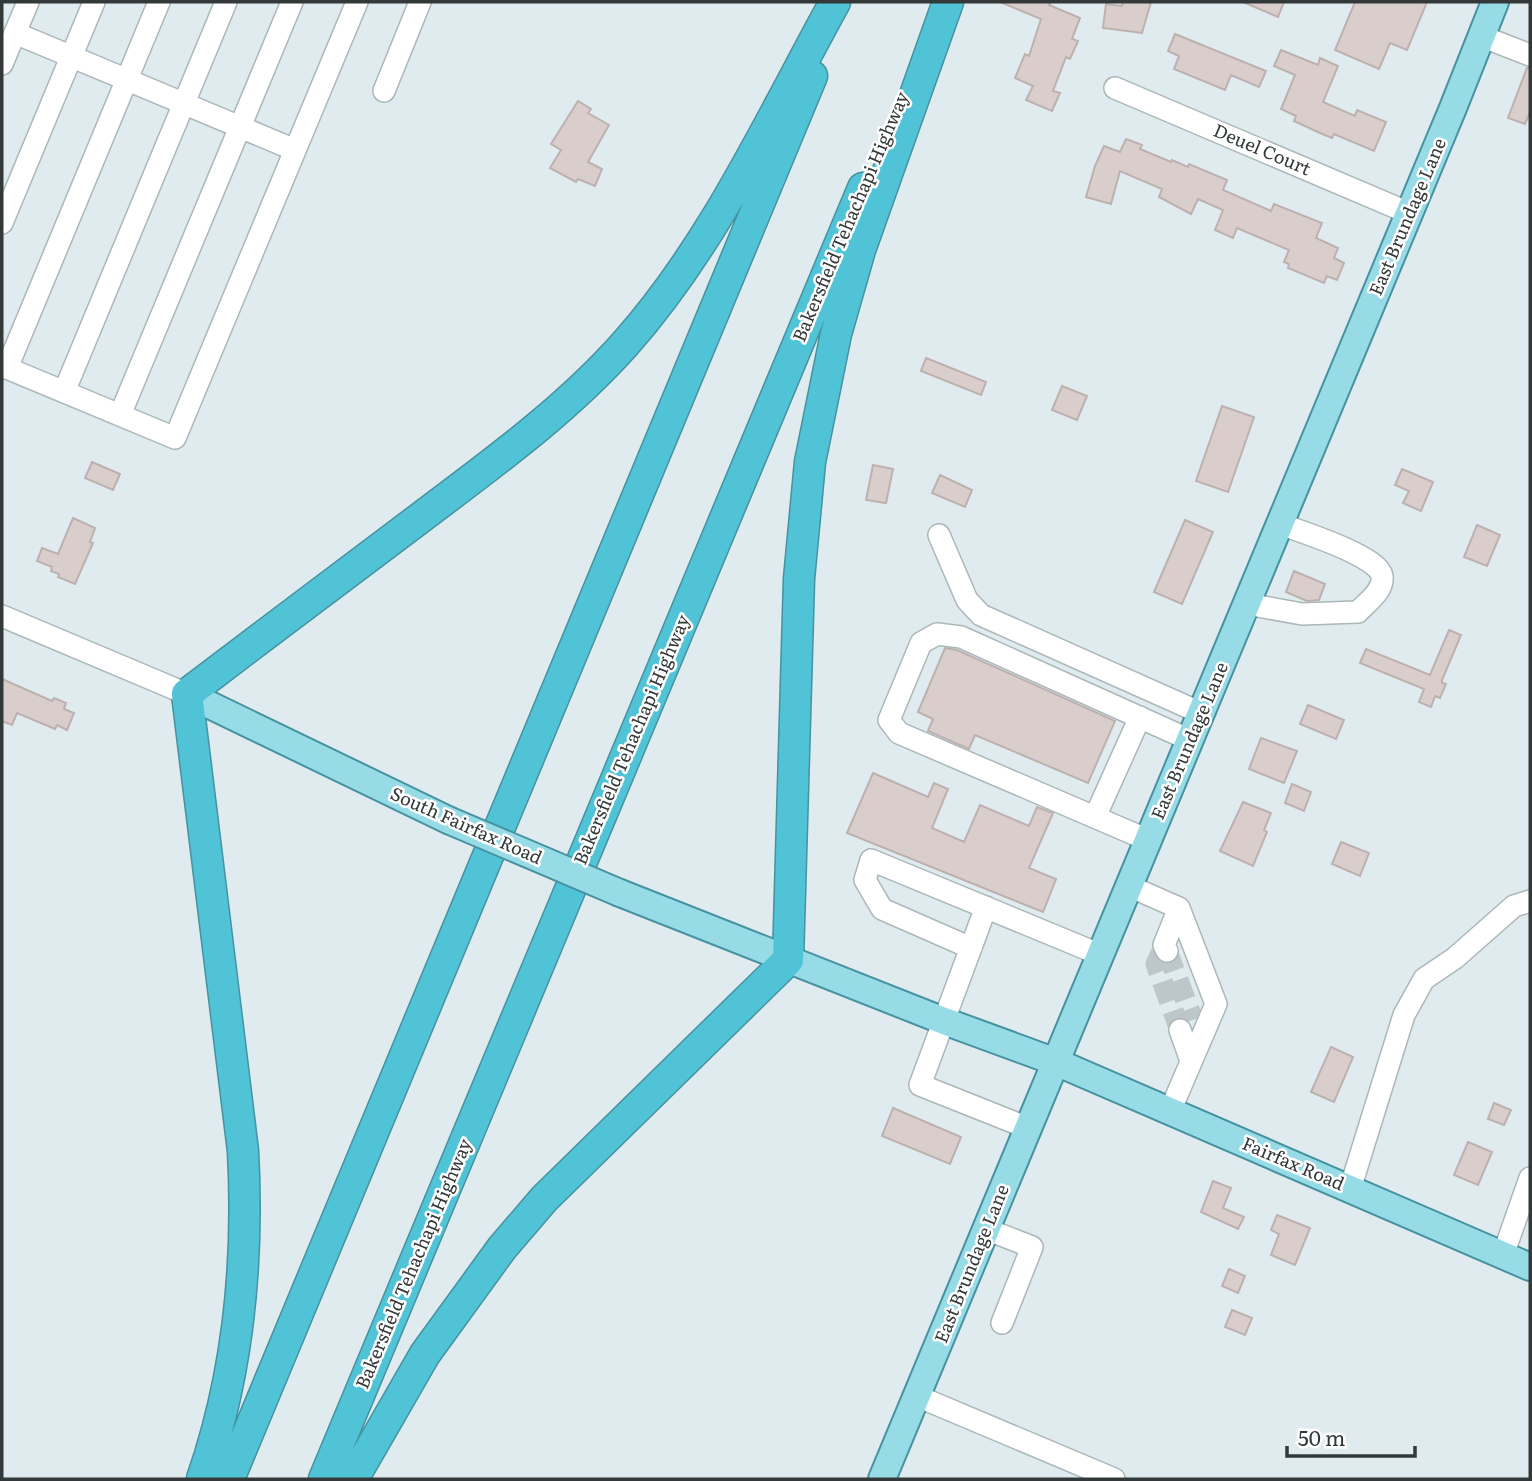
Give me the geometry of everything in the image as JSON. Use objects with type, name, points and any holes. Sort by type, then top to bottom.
[{"type":"highway","points":[[202,1479],[220,1420],[241,1314],[246,1205],[242,1137],[187,694],[538,428],[587,384],[625,344],[667,291],[719,212],[835,2]]},
{"type":"highway","points":[[229,1479],[843,2]]},
{"type":"highway","name":"Bakersfield Tehachapi Highway","points":[[324,1479],[941,2]]},
{"type":"highway","points":[[353,1479],[425,1354],[502,1248],[544,1199],[788,960],[799,579],[810,462],[836,334],[860,250],[948,2]]},
{"type":"main road","name":"East Brundage Lane","points":[[882,1479],[1495,2]]},
{"type":"main road","name":"South Fairfax Road","points":[[187,694],[449,820],[620,893],[944,1021],[1056,1062]]},
{"type":"main road","name":"Fairfax Road","points":[[1056,1062],[1530,1266]]},
{"type":"street","points":[[2,64],[28,2]]},
{"type":"street","points":[[2,223],[94,2]]},
{"type":"street","points":[[159,2],[5,367],[175,438],[357,2]]},
{"type":"street","points":[[64,391],[226,2]]},
{"type":"street","points":[[120,415],[292,2]]},
{"type":"street","points":[[384,91],[420,2]]},
{"type":"street","points":[[15,33],[295,150]]},
{"type":"street","points":[[1481,36],[1530,55]]},
{"type":"street","name":"Deuel Court","points":[[1115,88],[1409,213]]},
{"type":"street","points":[[1247,604],[1302,614],[1358,612],[1378,591],[1382,576],[1376,565],[1341,547],[1280,524]]},
{"type":"street","points":[[939,535],[967,600],[981,615],[1202,713]]},
{"type":"street","name":"South Fairfax Road","points":[[2,615],[187,694]]},
{"type":"street","points":[[1148,840],[899,733],[890,720],[921,643],[937,634],[961,637],[1190,740]]},
{"type":"street","points":[[1095,817],[1140,717]]},
{"type":"street","points":[[971,948],[882,909],[865,880],[872,860],[1101,955]]},
{"type":"street","points":[[1129,886],[1179,908],[1216,1004],[1191,1029],[1191,1061],[1170,1111]]},
{"type":"street","points":[[1350,1189],[1404,1014],[1424,979],[1455,958],[1514,906],[1530,901]]},
{"type":"street","points":[[986,907],[920,1085],[1028,1128]]},
{"type":"street","points":[[1164,949],[1179,908]]},
{"type":"street","points":[[1503,1255],[1530,1178]]},
{"type":"street","points":[[986,1229],[1032,1247],[1002,1323]]},
{"type":"street","points":[[917,1396],[1114,1479]]},
{"type":"building","points":[[1000,2],[1051,2],[1049,5],[1080,18],[1072,39],[1078,41],[1070,59],[1066,57],[1053,91],[1060,93],[1052,111],[1026,100],[1033,86],[1015,78],[1025,54],[1029,56],[1041,19]]},
{"type":"building","points":[[1123,2],[1151,2],[1142,33],[1103,28],[1106,4],[1122,6]]},
{"type":"building","points":[[1243,2],[1284,2],[1278,17]]},
{"type":"building","points":[[1355,2],[1427,2],[1407,50],[1390,43],[1379,69],[1335,50]]},
{"type":"building","points":[[1175,34],[1266,71],[1259,87],[1231,75],[1225,90],[1174,69],[1179,56],[1168,51]]},
{"type":"building","points":[[1281,50],[1318,65],[1320,58],[1338,66],[1323,102],[1355,116],[1357,110],[1386,122],[1374,151],[1334,134],[1332,138],[1320,133],[1294,121],[1296,116],[1281,109],[1295,75],[1274,66]]},
{"type":"building","points":[[1527,68],[1530,68],[1530,112],[1525,124],[1508,118]]},
{"type":"building","points":[[578,101],[591,109],[588,113],[609,125],[588,162],[602,169],[595,186],[578,179],[576,182],[550,168],[561,150],[551,144]]},
{"type":"building","points":[[1126,139],[1142,145],[1140,149],[1171,162],[1172,160],[1188,167],[1189,164],[1227,180],[1223,190],[1271,211],[1274,204],[1322,223],[1316,238],[1338,248],[1334,258],[1344,263],[1337,280],[1327,276],[1324,283],[1288,268],[1289,264],[1284,262],[1289,250],[1237,228],[1233,238],[1215,230],[1223,210],[1198,199],[1191,214],[1159,197],[1162,189],[1120,171],[1111,204],[1086,197],[1104,146],[1120,152]]},
{"type":"building","points":[[926,358],[986,382],[981,395],[921,371]]},
{"type":"building","points":[[1062,386],[1087,396],[1077,420],[1052,410]]},
{"type":"building","points":[[1222,406],[1254,417],[1228,492],[1196,481]]},
{"type":"building","points":[[92,462],[120,474],[113,490],[85,478]]},
{"type":"building","points":[[873,465],[893,469],[886,503],[866,500]]},
{"type":"building","points":[[1402,469],[1433,482],[1421,511],[1403,503],[1409,491],[1395,485]]},
{"type":"building","points":[[940,475],[972,490],[965,507],[932,493]]},
{"type":"building","points":[[73,518],[95,528],[90,542],[93,543],[75,584],[58,577],[59,574],[51,571],[52,567],[37,561],[42,548],[58,554]]},
{"type":"building","points":[[1185,520],[1213,532],[1182,604],[1154,592]]},
{"type":"building","points":[[1477,525],[1500,535],[1487,566],[1464,557]]},
{"type":"building","points":[[1294,571],[1325,584],[1319,600],[1307,601],[1286,592]]},
{"type":"building","points":[[1449,630],[1461,635],[1442,680],[1442,683],[1446,684],[1440,698],[1435,696],[1431,707],[1419,702],[1424,689],[1360,663],[1366,649],[1430,675]]},
{"type":"building","points":[[945,648],[957,650],[1115,721],[1088,783],[975,735],[969,749],[928,731],[933,719],[918,712]]},
{"type":"building","points":[[2,679],[52,701],[54,698],[66,703],[64,709],[74,713],[67,730],[57,725],[55,729],[17,713],[12,725],[2,721]]},
{"type":"building","points":[[1308,705],[1344,720],[1336,739],[1300,724]]},
{"type":"building","points":[[1261,738],[1297,751],[1284,783],[1249,769]]},
{"type":"building","points":[[873,773],[928,797],[934,783],[948,789],[932,828],[964,842],[980,805],[1029,826],[1037,807],[1053,813],[1029,868],[1056,879],[1043,912],[847,833]]},
{"type":"building","points":[[1292,784],[1311,792],[1304,811],[1285,803]]},
{"type":"building","points":[[1243,802],[1271,813],[1264,830],[1267,832],[1253,866],[1220,851]]},
{"type":"building","points":[[1341,842],[1369,853],[1360,876],[1332,864]]},
{"type":"building","points":[[1331,1047],[1353,1057],[1334,1102],[1311,1092]]},
{"type":"building","points":[[1494,1103],[1511,1110],[1504,1125],[1488,1119]]},
{"type":"building","points":[[893,1108],[961,1137],[950,1164],[882,1136]]},
{"type":"building","points":[[1468,1142],[1492,1152],[1478,1185],[1454,1175]]},
{"type":"building","points":[[1213,1181],[1231,1188],[1223,1208],[1244,1217],[1238,1229],[1201,1212]]},
{"type":"building","points":[[1277,1215],[1310,1228],[1295,1265],[1271,1255],[1279,1234],[1271,1230]]},
{"type":"building","points":[[1229,1269],[1245,1276],[1238,1293],[1222,1286]]},
{"type":"building","points":[[1232,1310],[1252,1318],[1245,1335],[1225,1327]]},
{"type":"tunnel","points":[[1167,951],[1193,1020]]},
{"type":"tunnel","points":[[1161,953],[1156,964],[1180,1030]]}]
